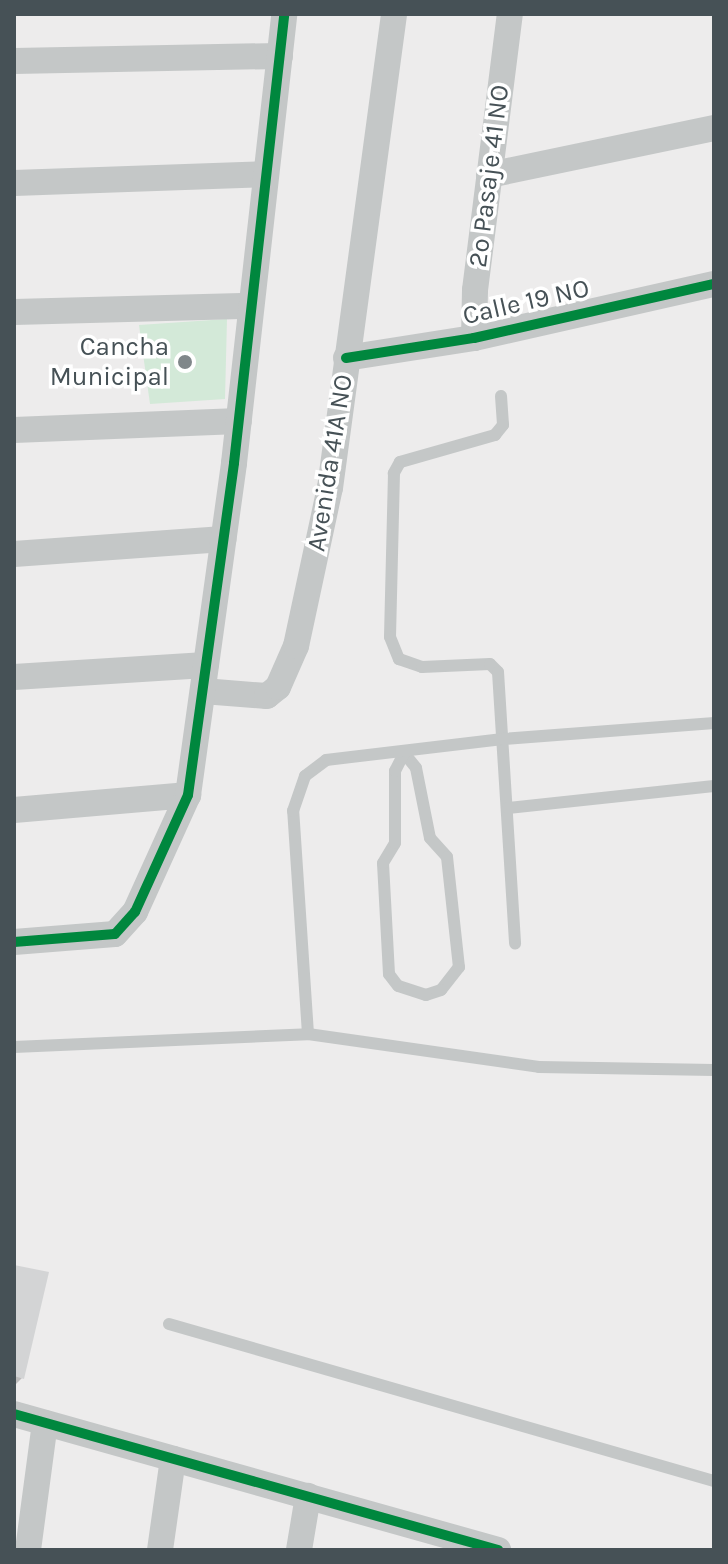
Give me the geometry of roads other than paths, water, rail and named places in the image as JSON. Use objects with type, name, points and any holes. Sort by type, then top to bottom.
[{"type":"street","points":[[14,942],[115,934],[135,912],[188,795],[239,421],[284,14]]},
{"type":"street","name":"Avenida 41A NO","points":[[205,678],[267,696],[284,673],[296,646],[330,488],[394,14]]},
{"type":"street","name":"2º Pasaje 41 NO","points":[[474,338],[489,175],[510,14]]},
{"type":"street","points":[[14,61],[280,56]]},
{"type":"street","points":[[489,175],[714,128]]},
{"type":"street","points":[[14,183],[266,174]]},
{"type":"street","name":"Calle 19 NO","points":[[346,358],[474,338],[714,284]]},
{"type":"street","points":[[14,312],[251,306]]},
{"type":"street","points":[[14,430],[239,421]]},
{"type":"street","points":[[14,554],[223,539]]},
{"type":"street","points":[[14,677],[205,678]]},
{"type":"street","points":[[14,810],[188,795]]},
{"type":"street","points":[[14,1414],[308,1496],[430,1541],[498,1550]]},
{"type":"street","points":[[28,1550],[45,1423]]},
{"type":"street","points":[[160,1550],[173,1459]]},
{"type":"street","points":[[299,1550],[308,1496]]},
{"type":"lane","points":[[501,396],[503,425],[495,435],[400,462],[394,473],[390,637],[399,659],[422,667],[490,664],[498,672],[503,697],[515,943]]},
{"type":"lane","points":[[308,1034],[293,811],[305,776],[326,760],[503,739],[714,723]]},
{"type":"lane","points":[[404,753],[416,768],[430,838],[447,857],[459,967],[441,990],[426,995],[411,993],[389,974],[383,863],[395,843],[395,771],[404,753]]},
{"type":"lane","points":[[508,808],[714,786]]},
{"type":"lane","points":[[14,1047],[308,1034],[539,1067],[714,1070]]},
{"type":"lane","points":[[169,1324],[714,1481]]},
{"type":"place","name":"Cancha Municipal","points":[[185,362]]}]
